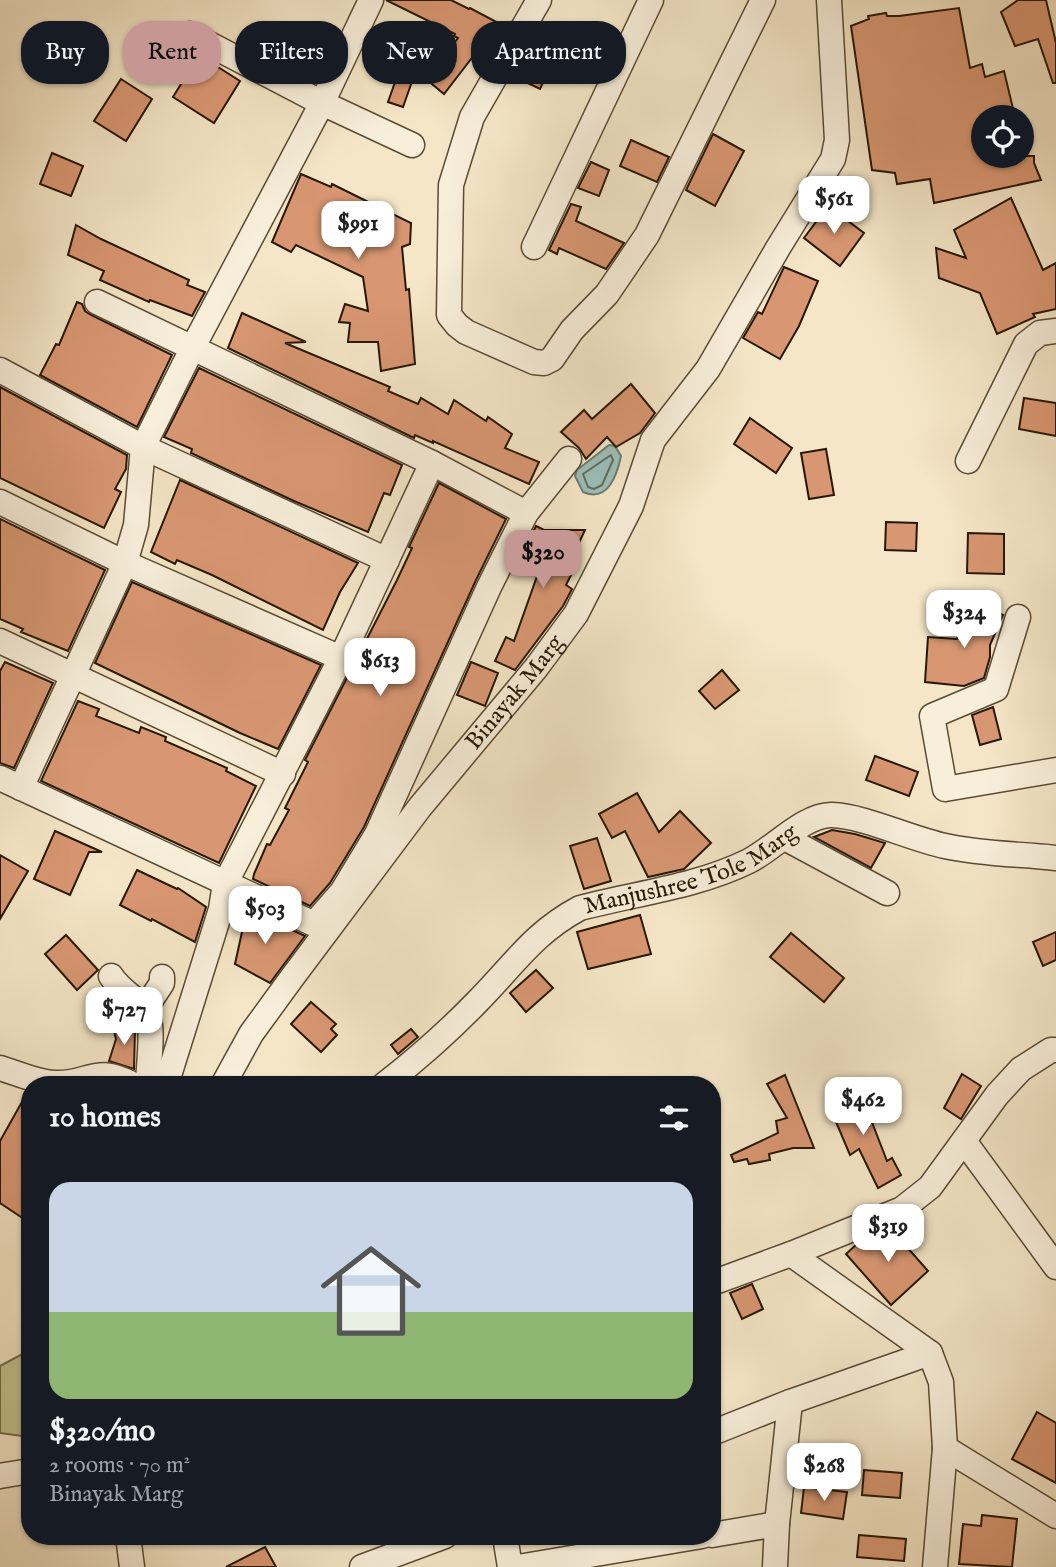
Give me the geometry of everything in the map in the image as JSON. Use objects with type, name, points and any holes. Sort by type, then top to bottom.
[{"type":"street","points":[[372,0],[322,103],[143,447],[136,525],[125,563],[75,676],[11,783],[314,924],[342,892],[390,808],[489,587],[526,513],[569,459]]},
{"type":"street","points":[[539,0],[472,117],[451,185],[449,315],[466,332],[534,362],[544,363],[552,359],[572,330],[607,294],[647,235],[763,0]]},
{"type":"street","points":[[534,247],[651,0]]},
{"type":"street","name":"Binayak Marg","points":[[228,1076],[251,1034],[290,979],[420,807],[536,668],[576,614],[631,506],[653,440],[708,369],[833,159],[837,140],[829,0]]},
{"type":"street","points":[[221,50],[322,103],[412,145]]},
{"type":"street","points":[[97,302],[432,463],[526,513]]},
{"type":"street","points":[[968,461],[1026,344],[1041,333],[1056,331]]},
{"type":"street","points":[[0,370],[143,447],[387,560]]},
{"type":"street","points":[[169,1076],[221,909],[225,884],[341,658],[432,463]]},
{"type":"street","points":[[0,502],[125,563],[341,658]]},
{"type":"street","points":[[1018,617],[996,689],[932,716],[945,789],[1056,770]]},
{"type":"street","points":[[0,641],[282,774]]},
{"type":"street","name":"Manjushree Tole Marg","points":[[394,1076],[477,1002],[523,950],[563,917],[592,905],[701,881],[754,858],[813,818],[830,815],[946,847],[1056,858]]},
{"type":"street","points":[[785,838],[887,893]]},
{"type":"street","points":[[111,976],[123,991],[145,1009],[151,1021],[148,1076]]},
{"type":"street","points":[[145,1009],[162,983],[162,977]]},
{"type":"street","points":[[721,1280],[902,1209],[929,1186],[997,1095],[1021,1069],[1051,1050],[1056,1050]]},
{"type":"street","points":[[0,1069],[24,1076]]},
{"type":"street","points":[[93,1076],[103,1073],[115,1076]]},
{"type":"street","points":[[964,1141],[1056,1267]]},
{"type":"street","points":[[791,1254],[930,1353],[941,1382],[945,1448],[934,1567]]},
{"type":"street","points":[[721,1429],[930,1353]]},
{"type":"street","points":[[775,1567],[790,1402]]},
{"type":"street","points":[[945,1448],[1056,1516]]},
{"type":"street","points":[[0,1476],[21,1472]]},
{"type":"street","points":[[721,1533],[777,1524]]},
{"type":"street","points":[[129,1545],[132,1567]]},
{"type":"street","points":[[362,1567],[421,1545]]},
{"type":"street","points":[[506,1545],[510,1567]]},
{"type":"street","points":[[518,1567],[649,1545]]},
{"type":"green space","points":[[21,1355],[21,1436],[0,1433],[0,1366]]},
{"type":"water","points":[[609,445],[615,446],[621,456],[614,479],[599,494],[583,492],[575,476],[577,470]]},
{"type":"building","points":[[386,0],[451,0],[494,21],[471,21],[471,59],[457,77],[457,21],[429,21]]},
{"type":"building","points":[[1018,0],[1046,0],[1056,43],[1056,83],[1053,83],[1038,39],[1015,46],[1001,12]]},
{"type":"building","points":[[959,8],[970,68],[982,64],[985,77],[1004,71],[1012,105],[971,105],[971,168],[1034,168],[1034,163],[1041,180],[934,203],[930,179],[897,184],[895,173],[872,170],[851,26],[869,19],[868,16],[886,13],[887,16]]},
{"type":"building","points":[[221,69],[235,78],[235,84],[238,84],[214,123],[173,97],[181,84],[221,84]]},
{"type":"building","points":[[121,79],[123,84],[129,84],[152,99],[126,141],[94,121]]},
{"type":"building","points":[[394,84],[411,84],[403,107],[388,102]]},
{"type":"building","points":[[432,84],[452,84],[444,94]]},
{"type":"building","points":[[530,84],[542,84],[540,89]]},
{"type":"building","points":[[713,134],[744,151],[715,206],[686,190]]},
{"type":"building","points":[[631,140],[669,157],[657,182],[620,166]]},
{"type":"building","points":[[52,153],[83,166],[71,196],[40,184]]},
{"type":"building","points":[[591,162],[609,170],[599,196],[578,188]]},
{"type":"building","points":[[301,174],[331,187],[332,184],[411,223],[410,244],[402,247],[406,290],[409,289],[415,364],[381,371],[378,342],[348,342],[350,323],[339,322],[345,304],[368,311],[363,277],[296,245],[291,252],[272,242]]},
{"type":"building","points":[[1011,198],[1043,270],[1056,263],[1056,309],[1033,314],[1035,317],[997,334],[980,293],[939,278],[936,248],[966,258],[954,230]]},
{"type":"building","points":[[571,204],[581,207],[576,221],[624,243],[606,269],[559,248],[557,254],[549,250]]},
{"type":"building","points":[[828,206],[864,233],[840,266],[804,238]]},
{"type":"building","points":[[76,225],[189,280],[187,285],[205,292],[192,316],[150,300],[149,302],[100,280],[104,271],[68,255]]},
{"type":"building","points":[[784,267],[818,281],[799,326],[780,359],[743,338],[758,312],[762,314]]},
{"type":"building","points":[[77,302],[91,315],[172,355],[137,427],[40,375],[56,344],[59,345]]},
{"type":"building","points":[[242,313],[306,342],[285,343],[390,387],[388,391],[418,404],[421,398],[448,414],[454,400],[486,421],[488,417],[512,434],[505,448],[539,462],[529,484],[433,441],[415,435],[414,438],[228,348]]},
{"type":"building","points":[[199,368],[402,465],[390,495],[384,493],[368,532],[294,501],[191,453],[192,449],[164,437]]},
{"type":"building","points":[[631,384],[655,413],[640,433],[616,447],[607,437],[586,459],[579,448],[561,432],[584,410],[592,419]]},
{"type":"building","points":[[0,387],[127,455],[126,469],[115,489],[121,492],[104,528],[0,478]]},
{"type":"building","points":[[1024,398],[1056,403],[1056,436],[1019,429]]},
{"type":"building","points":[[750,418],[792,448],[776,473],[734,444]]},
{"type":"building","points":[[826,449],[834,495],[809,499],[801,453]]},
{"type":"building","points":[[180,480],[358,563],[340,592],[323,630],[212,575],[177,560],[175,564],[151,552]]},
{"type":"building","points":[[439,483],[506,519],[364,827],[330,883],[310,906],[253,879],[254,874],[267,844],[270,845],[289,810],[285,808],[308,762],[305,760],[397,580],[412,548],[409,547]]},
{"type":"building","points":[[0,519],[105,570],[68,651],[21,632],[23,629],[0,619]]},
{"type":"building","points":[[886,522],[917,523],[916,551],[885,550]]},
{"type":"building","points":[[536,526],[544,530],[585,530],[570,562],[576,565],[566,585],[572,589],[563,606],[515,670],[495,661],[506,637],[514,641],[541,565],[521,556]]},
{"type":"building","points":[[968,533],[1004,534],[1004,574],[967,573]]},
{"type":"building","points":[[132,582],[321,665],[278,749],[95,663]]},
{"type":"building","points":[[975,601],[1003,615],[990,645],[990,657],[984,678],[964,686],[925,682],[928,637],[957,639]]},
{"type":"building","points":[[5,662],[53,683],[14,768],[0,763],[0,671]]},
{"type":"building","points":[[471,662],[498,673],[485,706],[457,695]]},
{"type":"building","points":[[722,670],[739,690],[715,709],[699,691]]},
{"type":"building","points":[[78,701],[99,709],[96,716],[139,733],[141,727],[166,737],[165,741],[227,768],[226,771],[256,786],[219,863],[41,781]]},
{"type":"building","points":[[993,707],[1001,739],[980,745],[972,715]]},
{"type":"building","points":[[875,756],[918,772],[909,796],[866,780]]},
{"type":"building","points":[[637,793],[659,832],[680,811],[711,843],[684,869],[648,877],[625,831],[612,838],[599,814]]},
{"type":"building","points":[[832,830],[885,843],[871,868],[814,837]]},
{"type":"building","points":[[55,831],[102,852],[89,852],[70,895],[34,879]]},
{"type":"building","points":[[597,838],[611,881],[584,889],[570,846]]},
{"type":"building","points":[[0,855],[28,871],[0,919]]},
{"type":"building","points":[[137,870],[178,888],[206,907],[195,942],[120,905]]},
{"type":"building","points":[[247,909],[305,936],[270,983],[235,964]]},
{"type":"building","points":[[640,915],[651,954],[588,969],[577,932]]},
{"type":"building","points":[[1056,932],[1056,960],[1043,966],[1033,942]]},
{"type":"building","points":[[791,933],[844,978],[824,1002],[770,957]]},
{"type":"building","points":[[66,935],[98,970],[77,990],[45,954]]},
{"type":"building","points":[[536,970],[553,988],[526,1012],[510,993]]},
{"type":"building","points":[[311,1002],[336,1024],[331,1029],[337,1035],[321,1052],[291,1024]]},
{"type":"building","points":[[113,1027],[135,1029],[134,1069],[109,1061],[116,1039]]},
{"type":"building","points":[[411,1029],[418,1037],[398,1054],[391,1045]]},
{"type":"building","points":[[962,1074],[981,1086],[961,1119],[944,1108]]},
{"type":"building","points":[[785,1075],[814,1148],[793,1148],[769,1154],[770,1160],[749,1164],[747,1159],[734,1162],[731,1155],[778,1133],[776,1121],[787,1118],[767,1084]]},
{"type":"building","points":[[858,1086],[887,1161],[892,1158],[901,1175],[878,1188],[859,1149],[850,1155],[831,1110],[843,1102],[841,1095]]},
{"type":"building","points":[[21,1104],[21,1217],[0,1203],[0,1141]]},
{"type":"building","points":[[891,1229],[928,1271],[891,1305],[846,1254],[859,1242]]},
{"type":"building","points":[[752,1284],[763,1309],[742,1319],[730,1293]]},
{"type":"building","points":[[1037,1412],[1056,1423],[1056,1483],[1012,1459]]},
{"type":"building","points":[[864,1470],[902,1473],[900,1498],[862,1495]]},
{"type":"building","points":[[804,1487],[847,1492],[843,1519],[801,1513]]},
{"type":"building","points":[[982,1515],[1017,1519],[1012,1567],[959,1564],[963,1524],[981,1526]]},
{"type":"building","points":[[859,1535],[906,1539],[904,1561],[857,1557]]},
{"type":"building","points":[[265,1547],[276,1567],[226,1567]]}]
